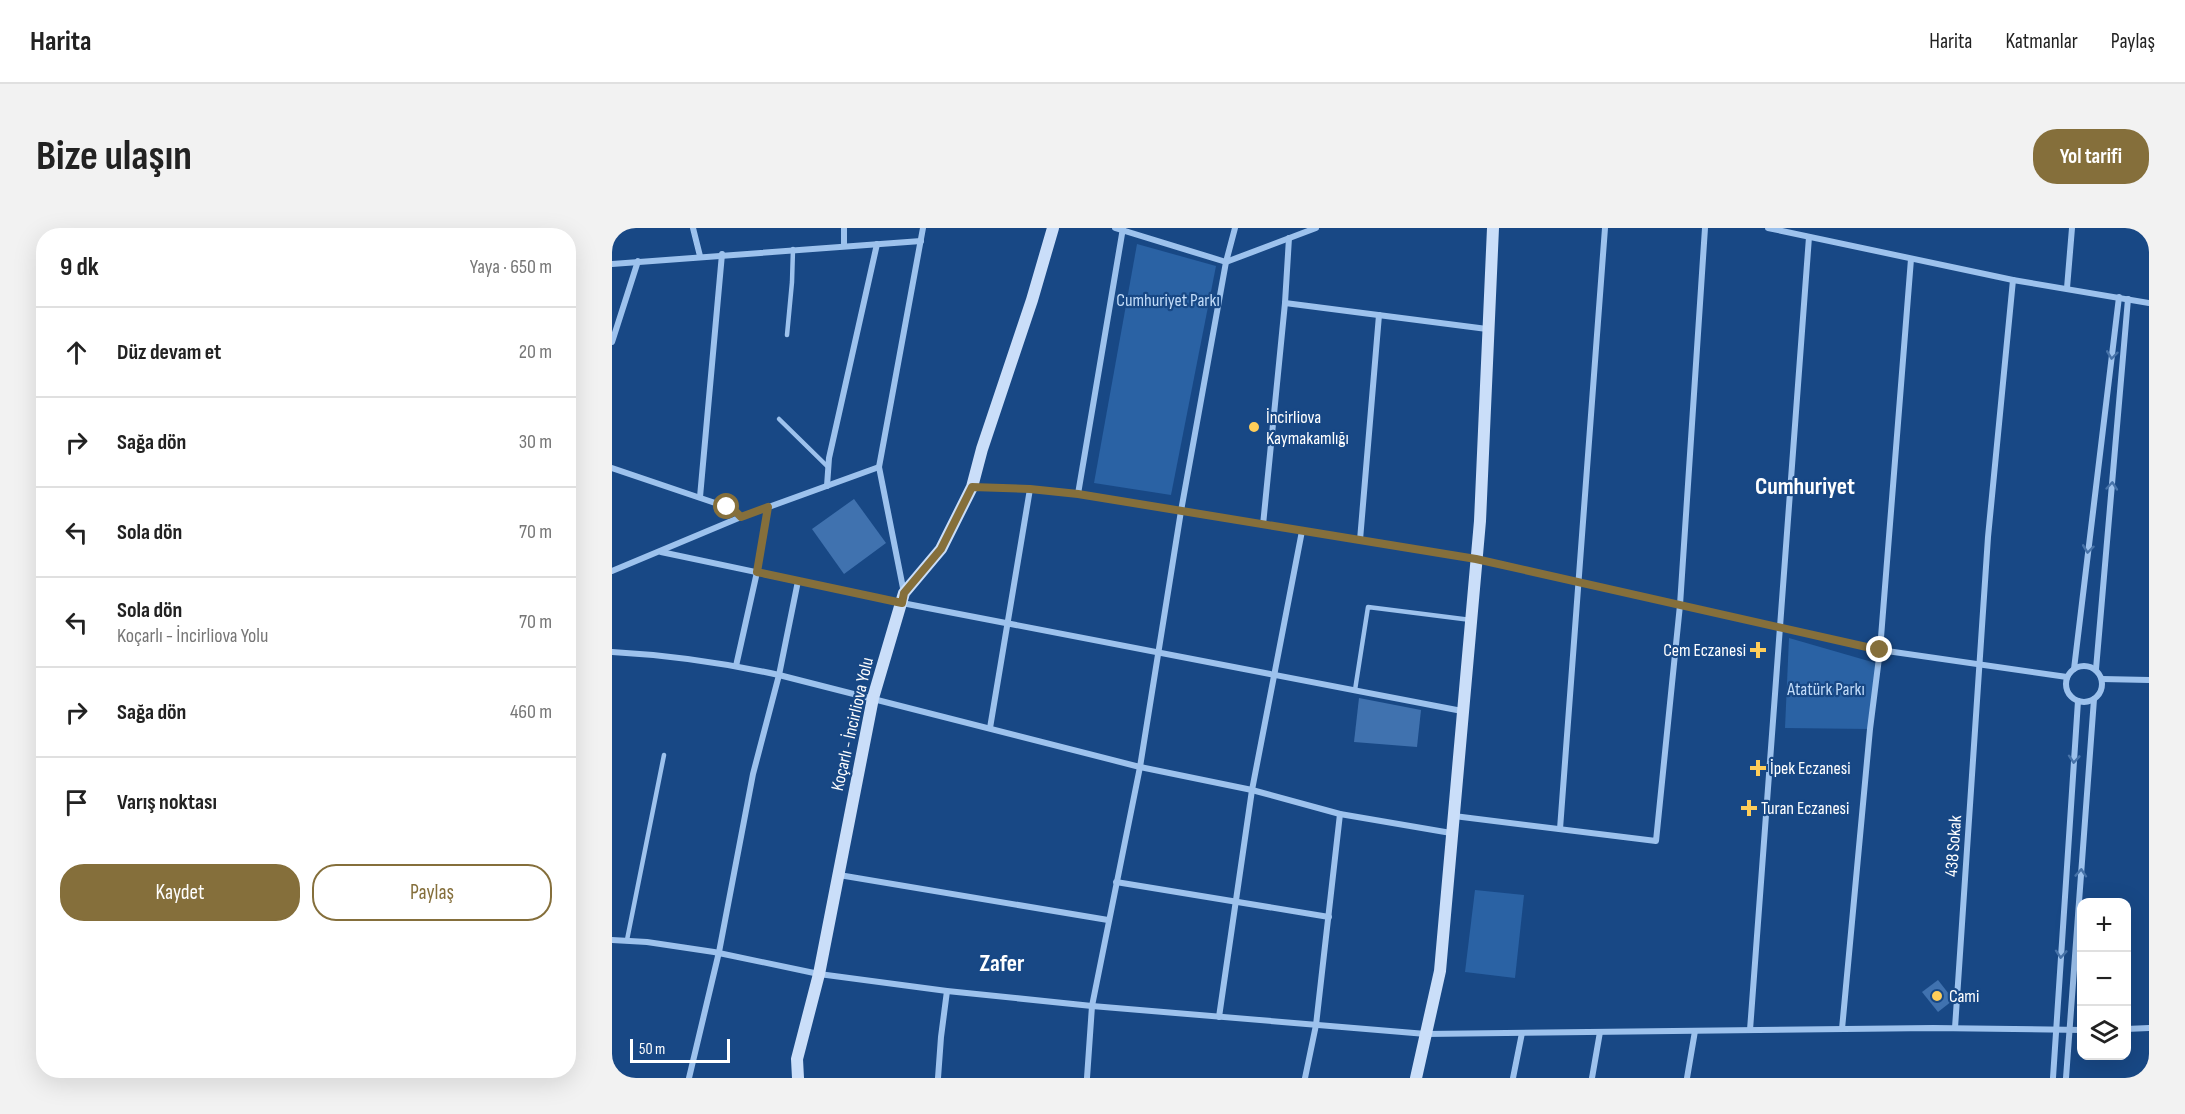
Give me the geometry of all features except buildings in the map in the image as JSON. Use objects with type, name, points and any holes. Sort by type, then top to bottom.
[{"type":"main road","name":"Koçarlı - İncirliova Yolu","points":[[798,1078],[797,1059],[819,974],[873,698],[903,598],[941,549],[972,487],[981,449],[1032,300],[1053,228]]},
{"type":"main road","points":[[1416,1078],[1440,972],[1452,816],[1480,521],[1493,228]]},
{"type":"street","points":[[693,228],[700,256]]},
{"type":"street","points":[[844,228],[844,246]]},
{"type":"street","points":[[903,598],[879,467],[923,228]]},
{"type":"street","points":[[1115,228],[1226,262],[1316,228]]},
{"type":"street","points":[[1087,1078],[1092,1006],[1140,767],[1181,511],[1226,262],[1235,228]]},
{"type":"street","points":[[1560,829],[1605,228]]},
{"type":"street","points":[[1452,816],[1656,841],[1680,605],[1706,228]]},
{"type":"street","points":[[1768,228],[2013,280],[2149,303]]},
{"type":"street","points":[[2067,288],[2072,228]]},
{"type":"street","points":[[1078,494],[1122,229]]},
{"type":"street","points":[[1750,1030],[1809,237]]},
{"type":"street","points":[[1263,525],[1285,303],[1289,238]]},
{"type":"street","points":[[612,264],[722,254],[921,241]]},
{"type":"street","points":[[827,486],[828,467],[877,244]]},
{"type":"street","points":[[700,497],[722,254]]},
{"type":"street","points":[[1842,1029],[1870,729],[1880,650],[1911,259]]},
{"type":"street","points":[[612,342],[638,261]]},
{"type":"street","name":"438 Sokak","points":[[1955,1028],[1988,537],[2013,280]]},
{"type":"street","points":[[2074,669],[2119,297]]},
{"type":"street","points":[[2096,669],[2085,665],[2074,669],[2067,677],[2066,688],[2072,698],[2089,702],[2101,690],[2102,679],[2096,669],[2128,299]]},
{"type":"street","points":[[1285,303],[1487,329]]},
{"type":"street","points":[[1360,540],[1379,315]]},
{"type":"street","points":[[612,571],[741,517],[879,467]]},
{"type":"street","points":[[612,468],[733,509],[741,517]]},
{"type":"street","points":[[972,487],[1030,489],[1078,494],[1476,559],[1880,650],[2067,677]]},
{"type":"street","points":[[990,728],[1030,489]]},
{"type":"street","points":[[736,666],[757,572],[768,507]]},
{"type":"street","points":[[1219,1017],[1252,790],[1302,531]]},
{"type":"street","points":[[661,552],[798,581],[903,598],[1009,624],[1462,711]]},
{"type":"street","points":[[689,1078],[719,952],[753,774],[779,675],[798,581]]},
{"type":"street","points":[[612,652],[646,654],[736,666],[779,675],[1140,767],[1252,790],[1340,814],[1451,833]]},
{"type":"street","points":[[2102,679],[2149,680]]},
{"type":"street","points":[[2066,1078],[2094,699]]},
{"type":"street","points":[[2053,1078],[2078,701]]},
{"type":"street","points":[[1305,1078],[1316,1025],[1340,814]]},
{"type":"street","points":[[838,874],[1108,920]]},
{"type":"street","points":[[1116,882],[1329,917]]},
{"type":"street","points":[[612,940],[719,952],[819,974],[947,991],[1092,1006],[1426,1034],[1955,1028],[2077,1030]]},
{"type":"street","points":[[938,1078],[947,991]]},
{"type":"street","points":[[2131,1029],[2149,1028]]},
{"type":"street","points":[[1687,1078],[1695,1031]]},
{"type":"street","points":[[1592,1078],[1600,1032]]},
{"type":"street","points":[[1513,1078],[1522,1033]]},
{"type":"lane","points":[[787,334],[793,249]]},
{"type":"lane","points":[[779,419],[828,467]]},
{"type":"lane","points":[[1355,690],[1368,607],[1471,620]]},
{"type":"lane","points":[[627,940],[664,755]]},
{"type":"green space","name":"Cumhuriyet Parkı","points":[[1137,244],[1216,266],[1171,495],[1094,483]]},
{"type":"green space","name":"Atatürk Parkı","points":[[1789,638],[1879,664],[1870,729],[1785,728]]},
{"type":"green space","points":[[1475,890],[1524,895],[1515,978],[1465,972]]},
{"type":"place","name":"İncirliova Kaymakamlığı","points":[[1254,427]]},
{"type":"place","name":"Cem Eczanesi","points":[[1758,650]]},
{"type":"place","name":"İpek Eczanesi","points":[[1758,768]]},
{"type":"place","name":"Turan Eczanesi","points":[[1749,808]]},
{"type":"place","name":"Cami","points":[[1937,996]]},
{"type":"district","name":"Cumhuriyet","points":[[1805,486]]},
{"type":"district","name":"Zafer","points":[[1002,963]]},
{"type":"route","points":[[727,507],[733,509],[741,517],[768,507],[757,572],[902,603],[904,593],[941,549],[972,487],[1030,489],[1078,494],[1476,559],[1880,650]]}]
